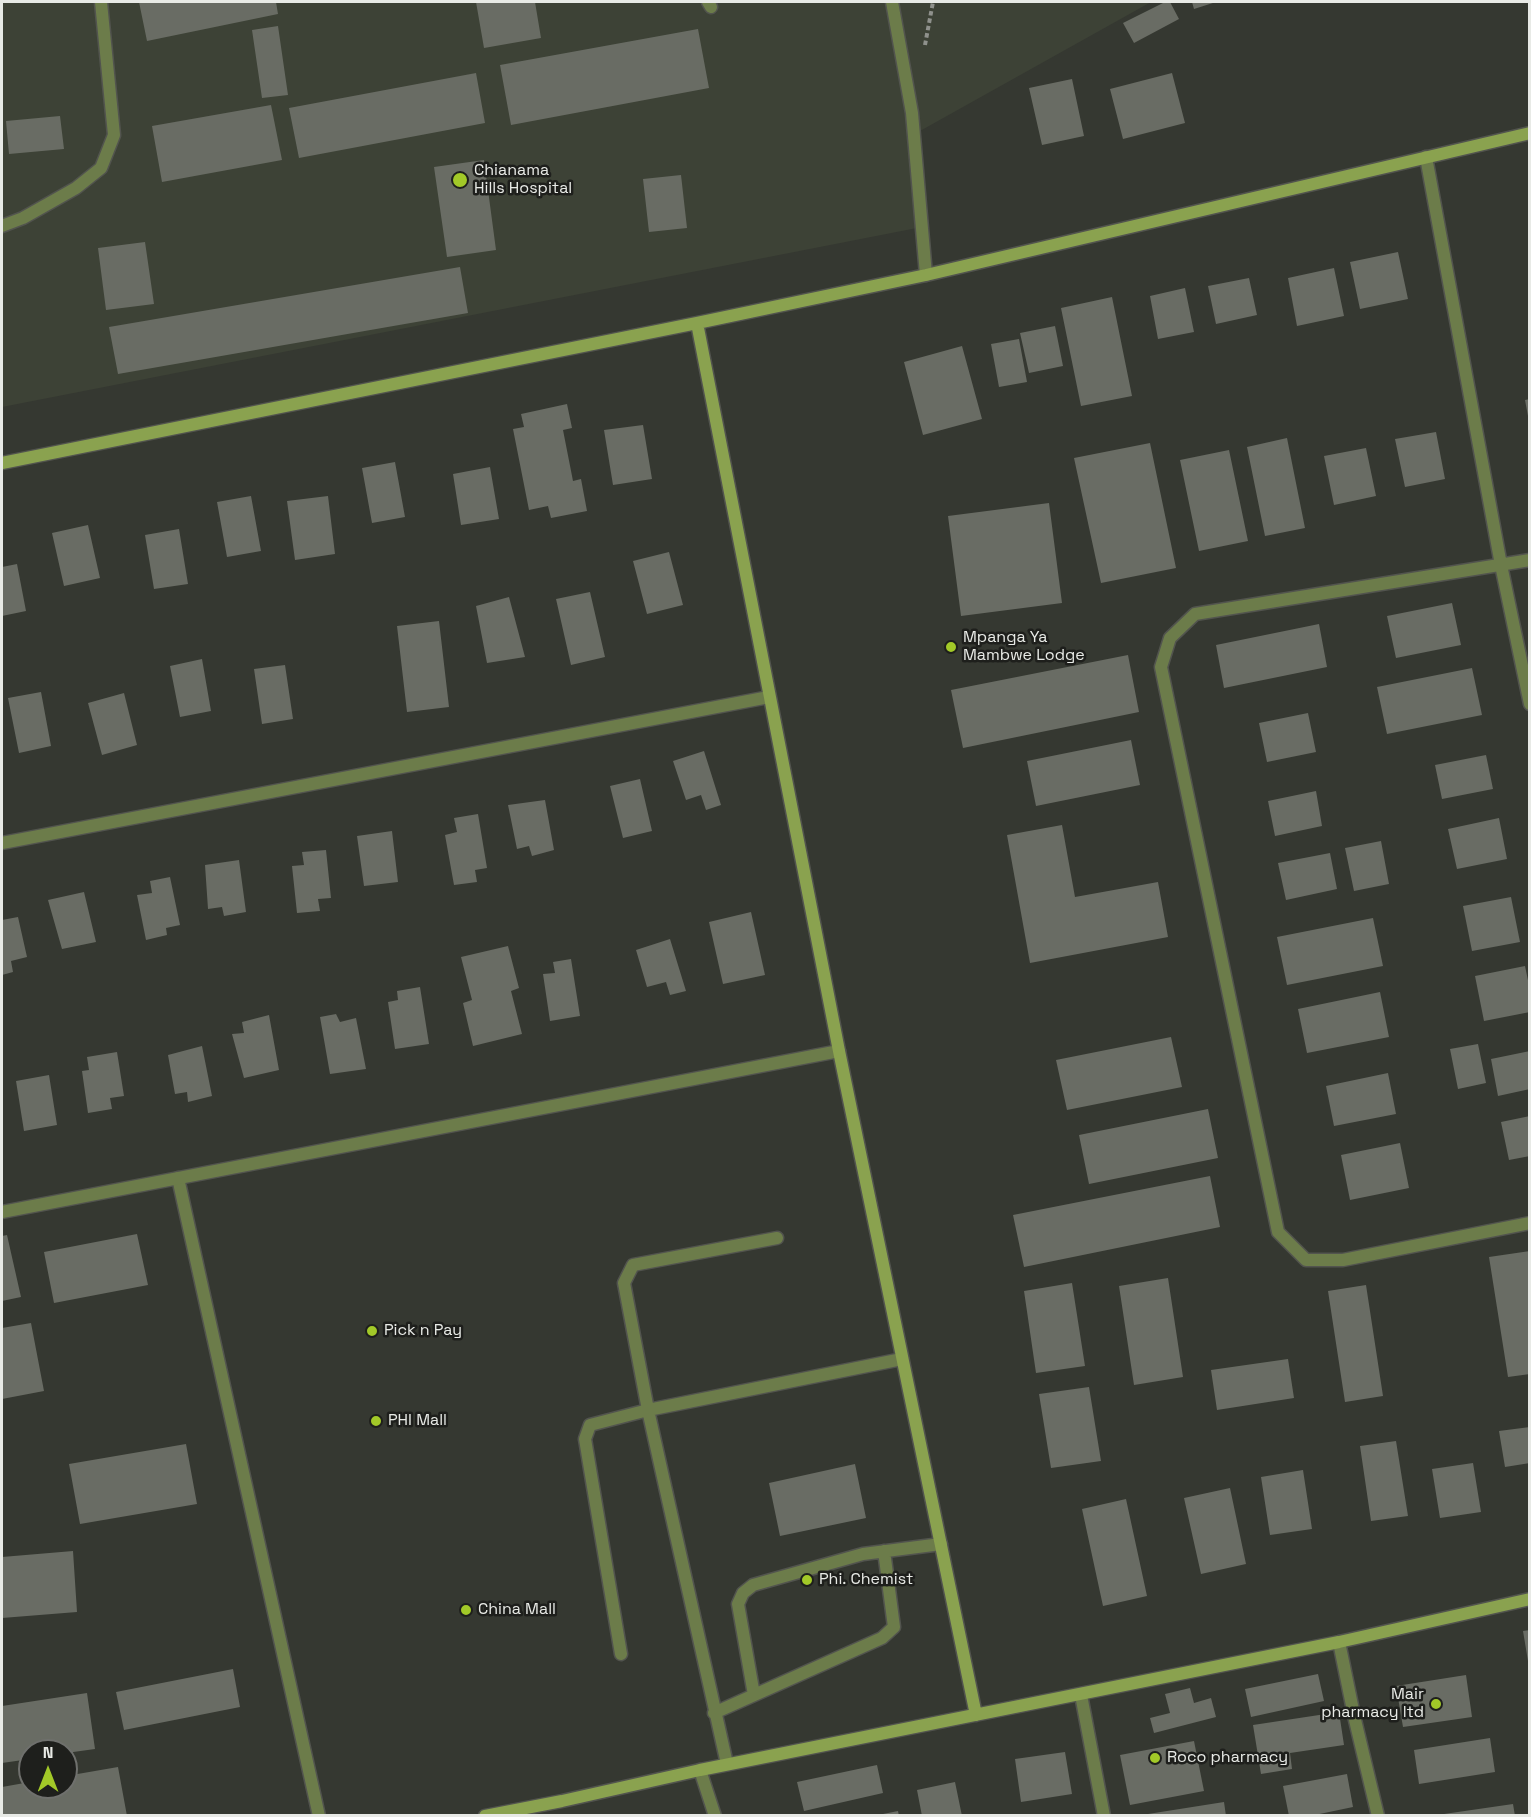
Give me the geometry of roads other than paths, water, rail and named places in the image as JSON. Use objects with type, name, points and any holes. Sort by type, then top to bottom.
[{"type":"main road","points":[[2,463],[697,324],[926,275],[1530,133]]},
{"type":"main road","points":[[697,324],[839,1051],[976,1714]]},
{"type":"main road","points":[[485,1815],[562,1801],[727,1764],[1339,1642],[1530,1599]]},
{"type":"main road","points":[[559,1815],[562,1801]]},
{"type":"street","points":[[2,226],[23,218],[76,188],[101,168],[114,135],[101,2]]},
{"type":"street","points":[[892,2],[912,113],[926,275]]},
{"type":"street","points":[[1426,157],[1501,565],[1530,704]]},
{"type":"street","points":[[1530,560],[1195,614],[1170,638],[1161,667],[1278,1232],[1306,1260],[1343,1260],[1530,1224]]},
{"type":"street","points":[[2,843],[769,697]]},
{"type":"street","points":[[2,1212],[839,1051]]},
{"type":"street","points":[[178,1178],[319,1815]]},
{"type":"street","points":[[727,1764],[648,1410],[624,1283],[633,1265],[777,1238]]},
{"type":"street","points":[[621,1654],[585,1439],[590,1425],[648,1410],[902,1359]]},
{"type":"street","points":[[754,1695],[738,1604],[743,1593],[753,1585],[863,1554],[941,1544]]},
{"type":"street","points":[[714,1713],[882,1638],[894,1627],[884,1551]]},
{"type":"street","points":[[1339,1642],[1378,1815]]},
{"type":"street","points":[[1081,1695],[1104,1815]]},
{"type":"street","points":[[700,1770],[715,1815]]},
{"type":"place","name":"Chianama Hills Hospital","points":[[460,180]]},
{"type":"place","name":"Mpanga Ya Mambwe Lodge","points":[[951,647]]},
{"type":"place","name":"Pick n Pay","points":[[372,1331]]},
{"type":"place","name":"PHI Mall","points":[[376,1421]]},
{"type":"place","name":"Phi. Chemist","points":[[807,1580]]},
{"type":"place","name":"China Mall","points":[[466,1610]]},
{"type":"place","name":"Mair pharmacy ltd","points":[[1436,1704]]},
{"type":"place","name":"Roco pharmacy","points":[[1155,1758]]}]
